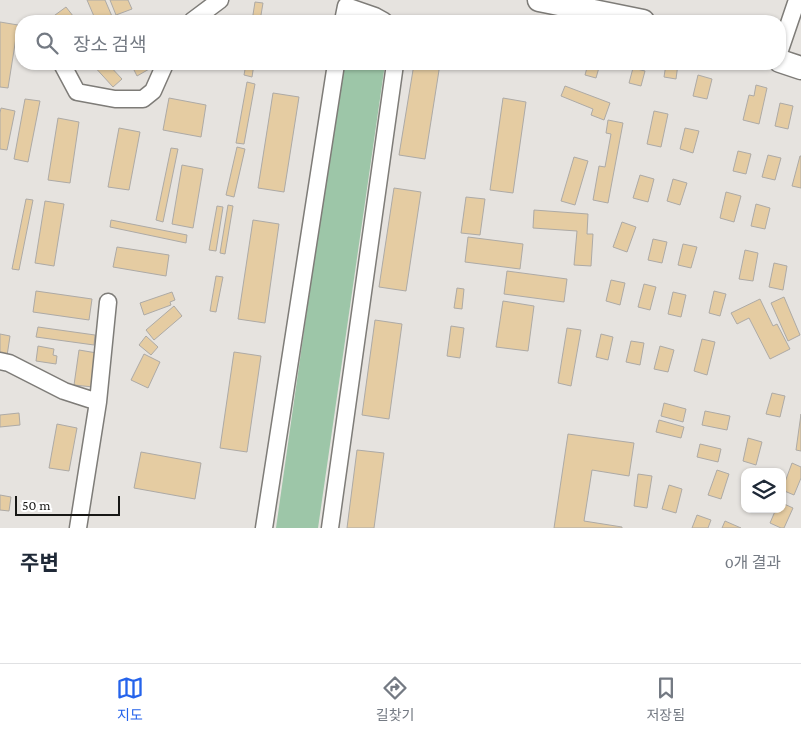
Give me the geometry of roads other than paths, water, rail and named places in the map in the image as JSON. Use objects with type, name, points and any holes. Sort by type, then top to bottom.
[{"type":"street","points":[[200,15],[220,0]]},
{"type":"street","points":[[539,0],[613,15]]},
{"type":"street","points":[[786,32],[797,0]]},
{"type":"street","points":[[344,9],[370,15]]},
{"type":"street","points":[[786,63],[801,68]]},
{"type":"street","points":[[65,70],[77,92],[116,98],[143,99],[153,91],[162,70]]},
{"type":"street","points":[[264,528],[335,70]]},
{"type":"street","points":[[330,528],[394,70]]},
{"type":"street","points":[[78,528],[98,402],[108,302]]},
{"type":"street","points":[[0,361],[10,363],[64,391],[98,402]]}]
